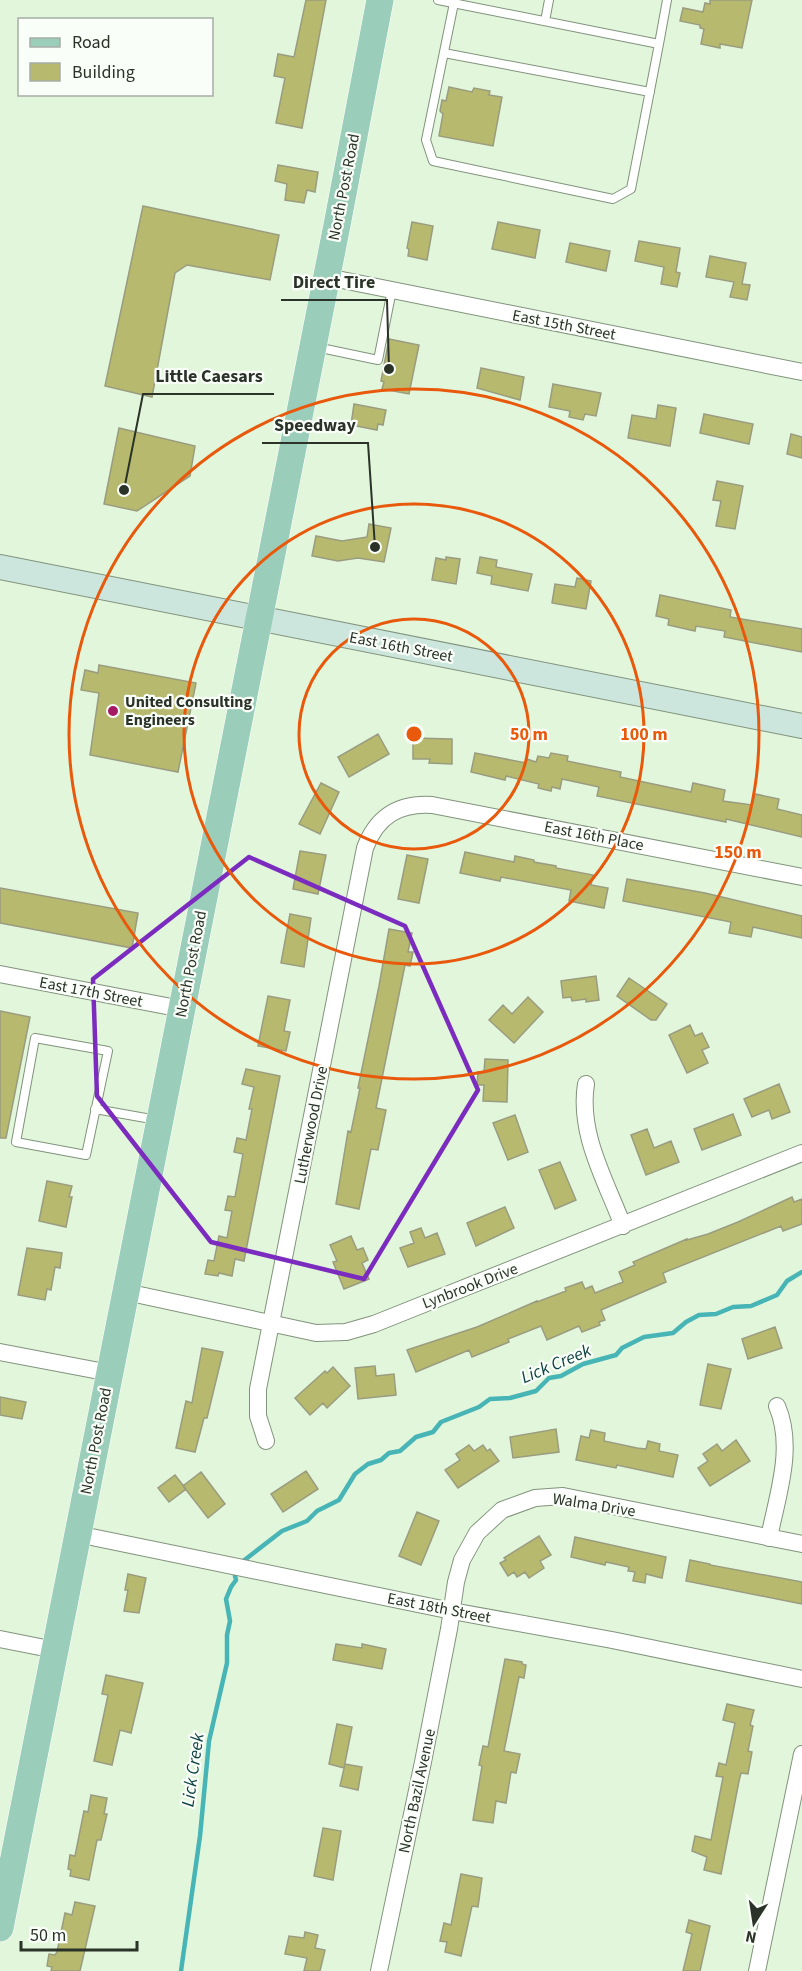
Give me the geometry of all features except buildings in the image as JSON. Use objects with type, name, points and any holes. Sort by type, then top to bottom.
[{"type":"main road","name":"North Post Road","points":[[0,1928],[380,0]]},
{"type":"street","name":"East 15th Street","points":[[327,278],[802,372]]},
{"type":"street","name":"East 16th Street","points":[[0,567],[802,726]]},
{"type":"street","name":"East 16th Place","points":[[387,816],[415,804],[432,805],[802,877]]},
{"type":"street","name":"Lutherwood Drive","points":[[266,1441],[259,1425],[257,1400],[365,848],[372,832],[387,816]]},
{"type":"street","name":"East 17th Street","points":[[0,974],[182,1009]]},
{"type":"street","points":[[586,1084],[584,1108],[586,1128],[623,1226]]},
{"type":"street","name":"Lynbrook Drive","points":[[126,1292],[316,1333],[346,1332],[360,1329],[802,1154]]},
{"type":"street","points":[[0,1352],[110,1373]]},
{"type":"street","points":[[769,1538],[785,1449],[784,1426],[777,1407]]},
{"type":"street","name":"Walma Drive","points":[[452,1611],[460,1566],[473,1538],[502,1510],[536,1497],[563,1497],[802,1544]]},
{"type":"street","name":"East 18th Street","points":[[77,1534],[452,1611],[612,1640],[802,1679]]},
{"type":"street","name":"North Bazil Avenue","points":[[380,1971],[426,1751],[452,1611]]},
{"type":"street","points":[[0,1639],[55,1650]]},
{"type":"street","points":[[757,1971],[802,1755]]},
{"type":"lane","points":[[438,0],[659,44]]},
{"type":"lane","points":[[545,21],[549,0]]},
{"type":"lane","points":[[454,3],[426,140],[433,161],[613,199],[631,189],[668,0]]},
{"type":"lane","points":[[444,53],[650,92]]},
{"type":"lane","points":[[312,347],[378,360],[392,290]]},
{"type":"lane","points":[[35,1038],[108,1051],[95,1109],[86,1155],[16,1142],[35,1038]]},
{"type":"lane","points":[[95,1109],[160,1120]]},
{"type":"highlighted area","points":[[249,857],[405,926],[478,1090],[364,1279],[211,1242],[97,1096],[93,979]]},
{"type":"waterway","name":"Lick Creek","points":[[242,1562],[282,1531],[307,1521],[317,1511],[339,1500],[355,1474],[368,1464],[381,1460],[389,1453],[400,1451],[416,1437],[433,1432],[441,1422],[479,1407],[490,1399],[510,1398],[536,1391],[549,1378],[561,1376],[583,1364],[616,1355],[622,1348],[644,1337],[673,1333],[699,1315],[716,1314],[733,1307],[751,1306],[777,1295],[787,1281],[802,1272]]},
{"type":"waterway","name":"Lick Creek","points":[[181,1971],[200,1836],[209,1741],[227,1663],[227,1635],[230,1621],[226,1599],[236,1580],[235,1576]]},
{"type":"place","name":"Direct Tire","points":[[389,369]]},
{"type":"place","name":"Little Caesars","points":[[124,490]]},
{"type":"place","name":"Speedway","points":[[375,547]]},
{"type":"place","name":"United Consulting Engineers","points":[[113,711]]}]
